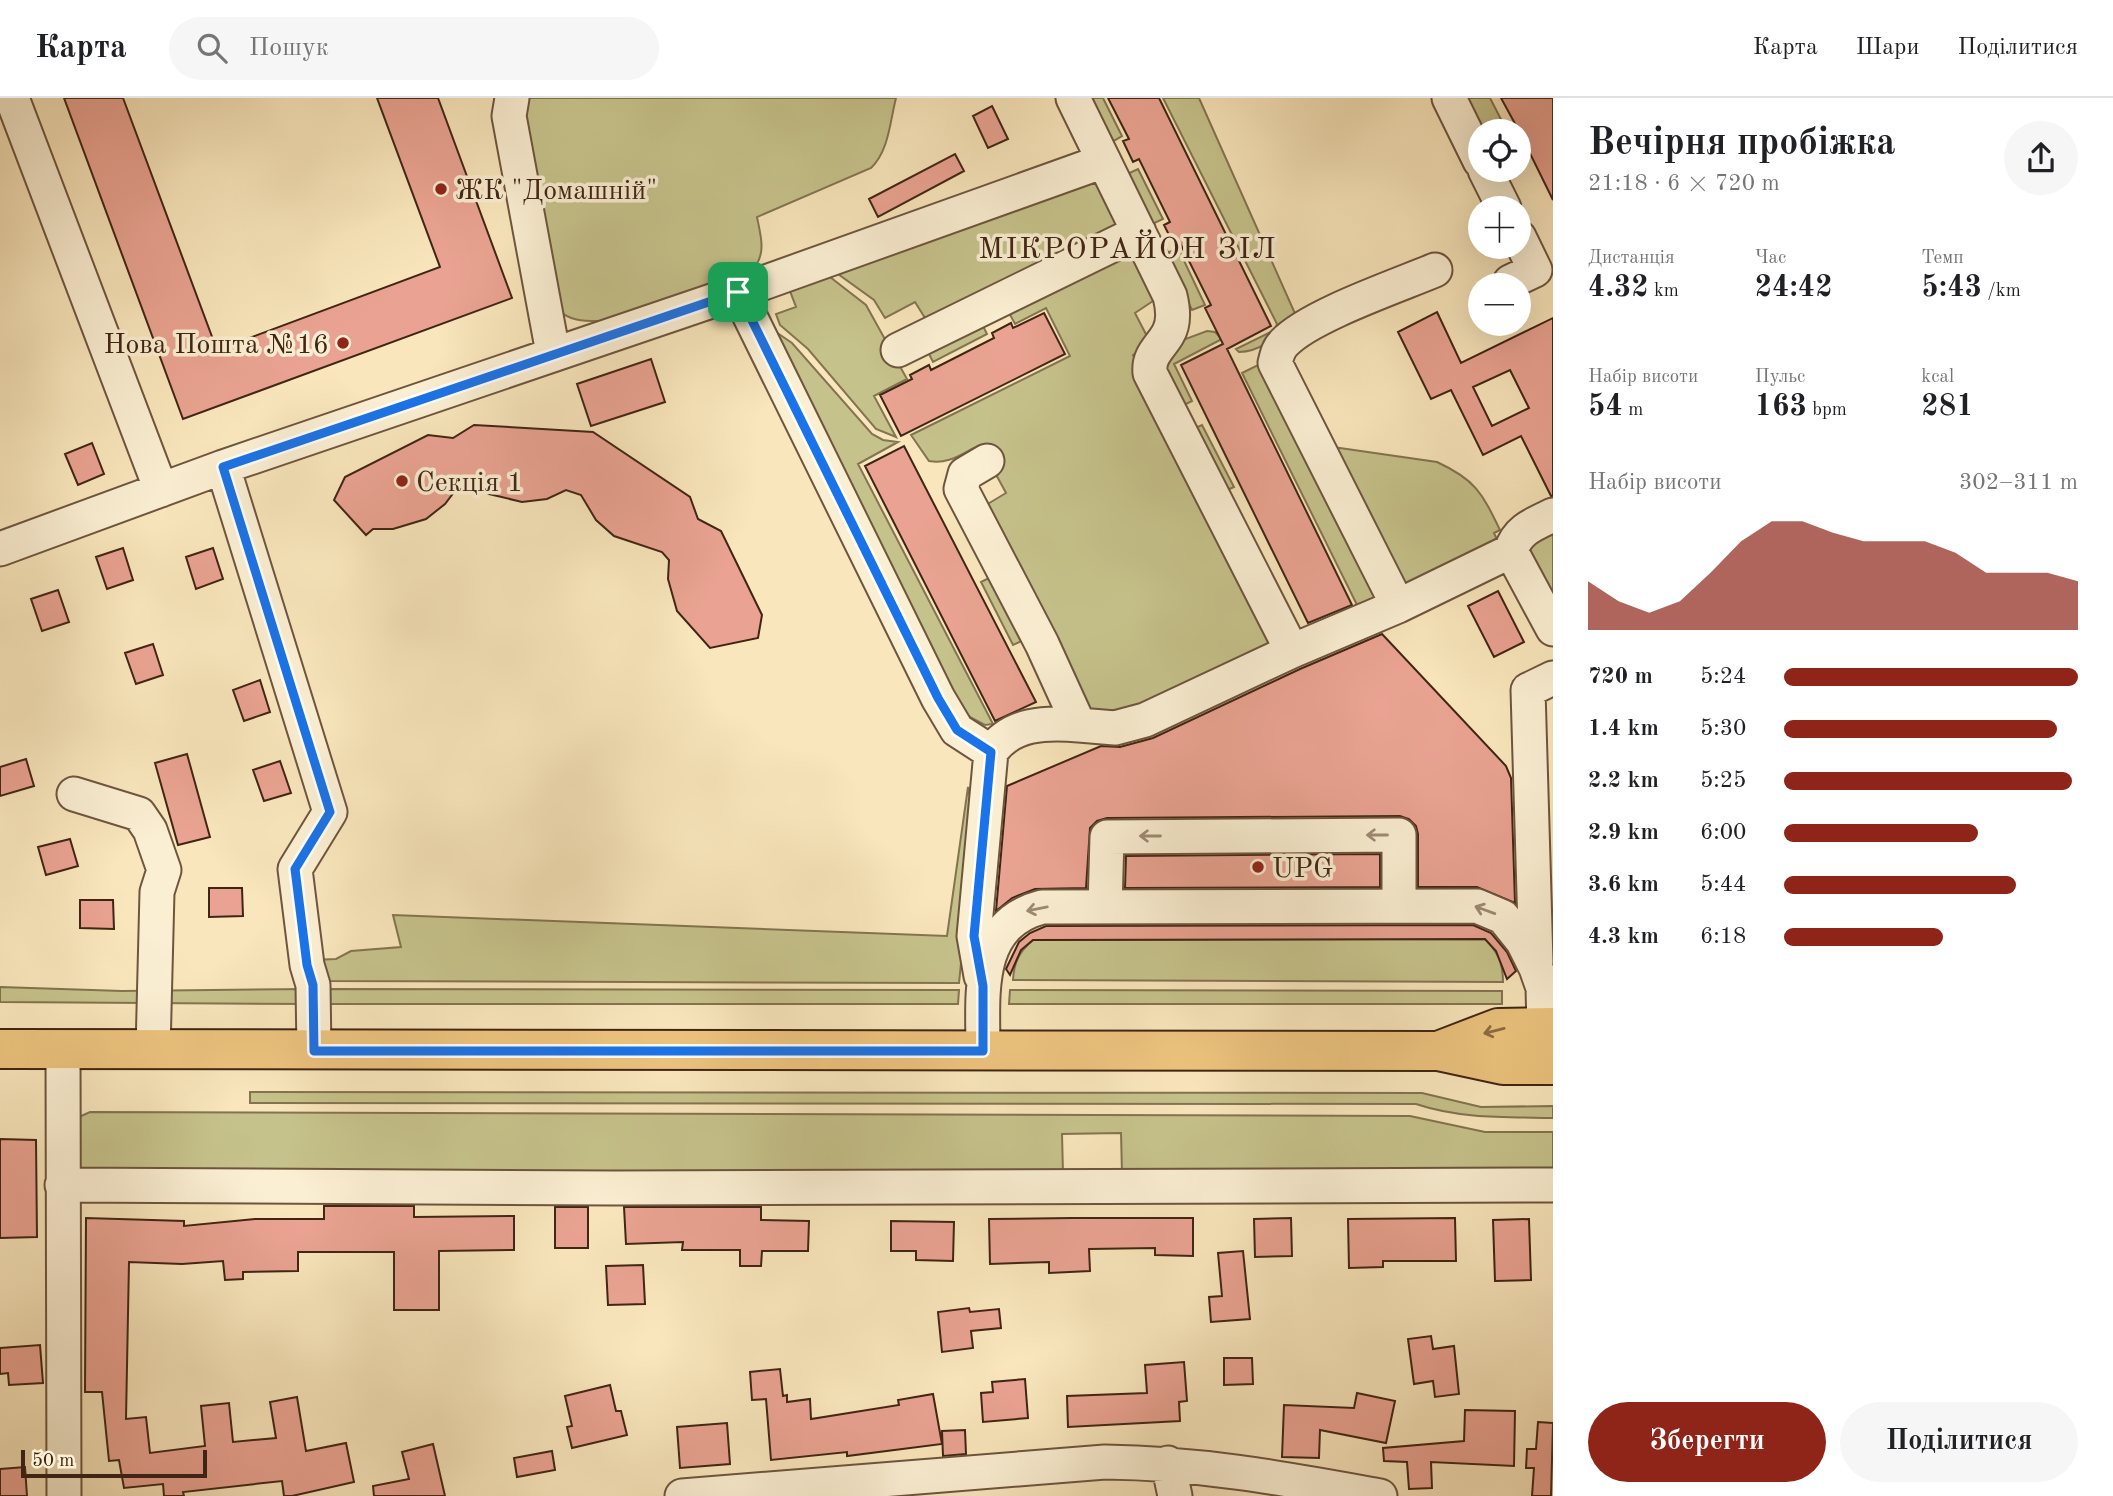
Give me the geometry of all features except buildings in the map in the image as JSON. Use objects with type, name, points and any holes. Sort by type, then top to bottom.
[{"type":"main road","points":[[1438,1051],[1498,1028],[1549,1027]]},
{"type":"main road","points":[[0,1049],[1438,1051],[1503,1065],[1553,1065]]},
{"type":"street","points":[[12,98],[161,490]]},
{"type":"street","points":[[512,98],[509,116],[552,353]]},
{"type":"street","points":[[1073,98],[1170,296],[1173,311],[1168,334],[1149,363],[1150,373],[1292,650]]},
{"type":"street","points":[[1449,98],[1468,137]]},
{"type":"street","points":[[0,550],[223,467],[738,292],[1104,161]]},
{"type":"street","points":[[898,350],[1139,232]]},
{"type":"street","points":[[1529,273],[1535,270],[1530,259]]},
{"type":"street","points":[[1398,606],[1275,363],[1278,351],[1285,342],[1308,325],[1435,270]]},
{"type":"street","points":[[738,292],[938,698],[957,730],[991,752]]},
{"type":"street","points":[[986,461],[965,474],[961,489],[1042,644],[1079,725]]},
{"type":"street","points":[[223,467],[330,812],[295,869],[307,965],[313,985],[314,1051]]},
{"type":"street","points":[[983,1051],[983,986],[974,936],[991,752],[1004,737],[1030,726],[1049,723],[1115,728],[1145,720],[1292,650],[1398,606],[1511,551],[1522,531],[1553,515]]},
{"type":"street","points":[[1511,551],[1553,629]]},
{"type":"street","points":[[1536,968],[1528,690],[1553,678]]},
{"type":"street","points":[[74,794],[139,814],[150,830],[164,870],[157,892],[153,1050]]},
{"type":"street","points":[[1105,906],[1107,837],[1399,835],[1399,906]]},
{"type":"street","points":[[983,986],[992,948],[1006,927],[1023,912],[1042,907],[1477,906],[1503,917],[1523,942],[1543,988],[1549,1027]]},
{"type":"street","points":[[63,1050],[64,1496]]},
{"type":"street","points":[[62,1185],[587,1188],[1553,1185]]},
{"type":"street","points":[[682,1496],[1105,1462],[1168,1463],[1228,1469],[1380,1496]]},
{"type":"street","points":[[1168,1463],[1175,1496]]},
{"type":"shaded area","points":[[527,98],[896,98],[882,153],[871,168],[757,217],[761,254],[756,265],[746,273],[685,298],[603,321],[584,321],[561,313],[556,308],[525,131]]},
{"type":"shaded area","points":[[1088,98],[1103,98],[1122,136],[1110,143]]},
{"type":"shaded area","points":[[1163,98],[1199,98],[1297,318],[1271,341],[1256,349],[1239,352],[1236,349],[1275,330],[1277,324]]},
{"type":"shaded area","points":[[1490,98],[1501,119],[1474,119],[1465,100]]},
{"type":"shaded area","points":[[1138,169],[1163,219],[1150,225],[1125,175]]},
{"type":"shaded area","points":[[1098,179],[1127,220],[930,321],[915,302],[885,318],[874,300],[838,274]]},
{"type":"shaded area","points":[[1178,248],[1205,305],[1192,310],[1165,254]]},
{"type":"shaded area","points":[[1129,249],[1156,299],[1135,313],[1151,344],[1133,355],[1281,642],[1125,715],[1098,716],[1087,707],[981,508],[1006,493],[980,445],[949,460],[929,461],[911,435],[1070,356],[1046,308],[1015,324],[1008,311]]},
{"type":"shaded area","points":[[830,277],[866,305],[907,379],[874,396],[896,437],[876,429],[808,349],[780,325],[776,314],[796,307],[790,291]]},
{"type":"shaded area","points":[[981,322],[987,334],[933,362],[927,350]]},
{"type":"shaded area","points":[[773,330],[792,343],[872,434],[883,440],[898,442],[858,464],[993,724],[985,725],[964,714]]},
{"type":"shaded area","points":[[1207,331],[1215,332],[1222,339],[1174,364],[1192,401],[1182,406],[1160,361],[1180,341]]},
{"type":"shaded area","points":[[1266,361],[1383,598],[1361,613],[1242,373]]},
{"type":"shaded area","points":[[1202,425],[1234,487],[1223,492],[1191,430]]},
{"type":"shaded area","points":[[1326,446],[1437,462],[1461,475],[1476,489],[1488,506],[1500,530],[1494,533],[1499,544],[1408,593]]},
{"type":"shaded area","points":[[1553,526],[1553,607],[1525,551]]},
{"type":"shaded area","points":[[995,575],[1028,638],[1013,645],[981,582]]},
{"type":"shaded area","points":[[968,787],[975,825],[959,983],[319,981],[313,960],[336,959],[351,951],[401,947],[393,915],[947,936]]},
{"type":"shaded area","points":[[1485,939],[1499,958],[1503,982],[1013,980],[1018,958],[1033,940]]},
{"type":"shaded area","points":[[0,987],[122,991],[307,989],[306,1004],[0,1002]]},
{"type":"shaded area","points":[[320,989],[959,990],[958,1004],[320,1004]]},
{"type":"shaded area","points":[[1010,990],[1502,991],[1502,1004],[1009,1004]]},
{"type":"shaded area","points":[[250,1092],[1422,1093],[1481,1107],[1553,1106],[1553,1118],[1467,1115],[1416,1104],[250,1103]]},
{"type":"shaded area","points":[[90,1112],[1410,1116],[1485,1132],[1553,1132],[1553,1175],[1122,1173],[1121,1133],[1062,1134],[1063,1173],[77,1176],[79,1117]]},
{"type":"place","name":"ЖК \"Домашній\"","points":[[441,189]]},
{"type":"place","name":"Нова Пошта №16","points":[[343,343]]},
{"type":"place","name":"Секція 1","points":[[402,481]]},
{"type":"place","name":"UPG","points":[[1258,867]]},
{"type":"district","name":"МІКРОРАЙОН ЗІЛ","points":[[1128,248]]},
{"type":"route","points":[[738,292],[938,698],[957,730],[991,752],[974,936],[983,986],[983,1051],[314,1051],[313,985],[307,965],[295,869],[330,812],[223,467],[738,292]]}]
